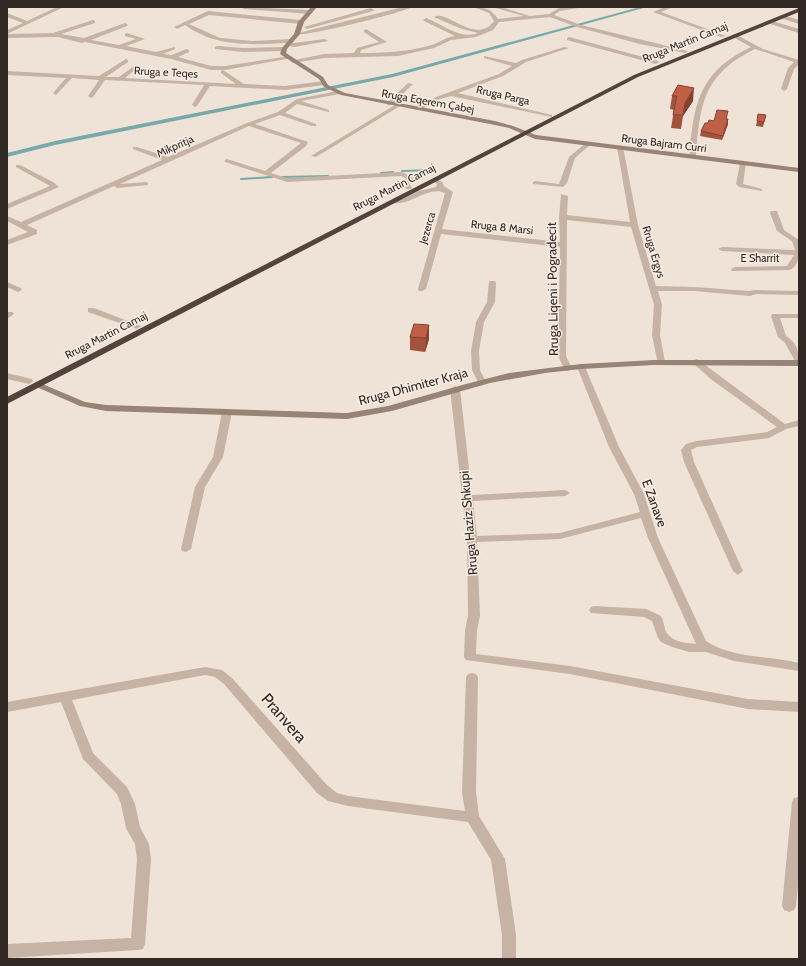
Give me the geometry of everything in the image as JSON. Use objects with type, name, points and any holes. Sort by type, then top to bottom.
[{"type":"highway","name":"Rruga Martin Camaj","points":[[7,392],[33,383],[396,201],[439,184],[550,116],[618,79],[656,62],[796,7]]},
{"type":"highway","name":"Rruga Martin Camaj","points":[[7,401],[33,383],[137,326],[408,188],[648,70],[799,10]]},
{"type":"main road","points":[[291,60],[283,54],[287,45],[298,31],[301,22],[312,10]]},
{"type":"main road","name":"Rruga Eqerem Çabej","points":[[291,60],[321,78],[325,85],[336,91],[397,106],[495,124],[523,132]]},
{"type":"main road","name":"Rruga Bajram Curri","points":[[523,132],[535,137],[799,170]]},
{"type":"main road","name":"Rruga Dhimiter Kraja","points":[[33,383],[93,407],[348,416],[367,414],[482,382],[581,366],[662,362],[799,362]]},
{"type":"street","points":[[7,32],[61,7]]},
{"type":"street","points":[[244,7],[312,10]]},
{"type":"street","points":[[298,31],[384,7]]},
{"type":"street","points":[[298,31],[314,32],[408,7]]},
{"type":"street","points":[[476,7],[491,12],[497,21]]},
{"type":"street","points":[[495,7],[534,17]]},
{"type":"street","points":[[550,16],[556,11],[582,7]]},
{"type":"street","points":[[670,7],[656,12],[723,36]]},
{"type":"street","points":[[177,27],[208,13],[301,22]]},
{"type":"street","points":[[7,15],[26,22]]},
{"type":"street","points":[[497,21],[550,16],[587,29],[636,42],[685,51]]},
{"type":"street","points":[[437,17],[461,27],[484,32]]},
{"type":"street","points":[[782,17],[799,22]]},
{"type":"street","points":[[426,20],[461,37]]},
{"type":"street","points":[[54,34],[82,41],[172,57],[211,68],[225,68],[315,56],[398,54],[432,47],[443,40],[484,32],[496,25],[497,21]]},
{"type":"street","points":[[7,36],[54,34],[93,22]]},
{"type":"street","points":[[769,22],[799,31]]},
{"type":"street","points":[[82,41],[125,25]]},
{"type":"street","points":[[188,25],[219,40],[287,45],[325,41]]},
{"type":"street","points":[[357,54],[359,49],[384,42],[366,31]]},
{"type":"street","points":[[118,48],[142,39],[127,35]]},
{"type":"street","points":[[735,36],[755,47],[799,62]]},
{"type":"street","name":"Rruga Martin Camaj","points":[[569,39],[656,62]]},
{"type":"street","points":[[217,48],[243,50],[287,45]]},
{"type":"street","points":[[693,156],[695,128],[701,99],[711,79],[730,59],[755,47]]},
{"type":"street","points":[[156,54],[173,48]]},
{"type":"street","points":[[418,109],[438,98],[501,75],[524,61],[566,48]]},
{"type":"street","points":[[172,57],[187,51]]},
{"type":"street","points":[[486,57],[517,65]]},
{"type":"street","points":[[91,96],[101,78],[126,61]]},
{"type":"street","points":[[211,68],[214,61]]},
{"type":"street","points":[[784,89],[791,68],[799,62]]},
{"type":"street","points":[[120,79],[134,68]]},
{"type":"street","points":[[223,72],[244,86]]},
{"type":"street","name":"Rruga e Teqes","points":[[7,73],[290,88],[325,85]]},
{"type":"street","points":[[56,93],[70,77]]},
{"type":"street","points":[[195,105],[208,84]]},
{"type":"street","points":[[389,104],[410,84]]},
{"type":"street","name":"Mikpritja","points":[[21,225],[249,124],[280,113],[297,102],[336,91]]},
{"type":"street","name":"Rruga Parga","points":[[452,94],[550,116]]},
{"type":"street","points":[[297,102],[327,111]]},
{"type":"street","points":[[314,156],[397,106]]},
{"type":"street","points":[[280,113],[314,124]]},
{"type":"street","points":[[249,124],[305,142],[304,145],[265,174]]},
{"type":"street","points":[[535,183],[561,186],[564,184],[572,157],[588,144]]},
{"type":"street","name":"Rruga Ergys","points":[[620,147],[634,225],[658,305],[656,335],[662,362]]},
{"type":"street","points":[[135,148],[169,160]]},
{"type":"street","points":[[227,161],[265,174],[291,180],[402,174],[410,178],[405,184],[408,188]]},
{"type":"street","points":[[743,163],[739,184],[741,186],[760,190]]},
{"type":"street","points":[[7,206],[55,187],[18,166]]},
{"type":"street","points":[[111,186],[146,184]]},
{"type":"street","name":"Jezerca","points":[[422,289],[449,192],[439,184]]},
{"type":"street","name":"Rruga Liqeni i Pogradecit","points":[[564,196],[562,356],[568,368]]},
{"type":"street","points":[[563,213],[634,225]]},
{"type":"street","name":"E Sharrit","points":[[735,269],[789,268],[799,253],[798,245],[795,240],[781,231],[774,213]]},
{"type":"street","points":[[7,218],[34,232],[7,243]]},
{"type":"street","name":"Rruga 8 Marsi","points":[[438,231],[564,245]]},
{"type":"street","points":[[722,249],[799,253]]},
{"type":"street","points":[[482,382],[476,370],[475,351],[480,322],[491,302],[492,283]]},
{"type":"street","points":[[7,284],[18,290]]},
{"type":"street","points":[[654,288],[694,288],[750,294],[755,292],[799,293]]},
{"type":"street","points":[[91,310],[137,326]]},
{"type":"street","points":[[799,316],[775,316],[782,337],[789,341],[799,341]]},
{"type":"street","points":[[789,341],[799,362]]},
{"type":"street","points":[[697,362],[715,378],[783,427]]},
{"type":"street","name":"E Zanave","points":[[581,366],[614,447],[639,494],[653,538],[701,643],[706,648]]},
{"type":"street","name":"Rruga Dhimiter Kraja","points":[[7,376],[33,383]]},
{"type":"street","name":"Rruga Haziz Shkupi","points":[[455,389],[472,539],[474,616],[471,630],[470,657],[570,670],[748,704],[799,707]]},
{"type":"street","points":[[186,549],[200,486],[218,458],[227,412]]},
{"type":"street","points":[[738,571],[689,462],[686,450],[689,446],[696,444],[769,435],[783,427],[799,423]]},
{"type":"street","points":[[467,498],[565,493]]},
{"type":"street","points":[[472,539],[538,538],[560,536],[645,514]]},
{"type":"street","points":[[596,610],[646,613],[657,619],[662,635],[669,642],[696,650],[706,648],[716,653],[789,664],[799,667]]},
{"type":"street","name":"Pranvera","points":[[7,707],[205,671],[218,673],[228,681],[322,789],[333,797],[348,801],[472,817]]},
{"type":"street","points":[[472,677],[469,792],[472,817],[498,859],[509,935],[509,959]]},
{"type":"street","points":[[7,951],[138,944],[144,859],[142,844],[133,828],[128,804],[122,791],[88,756],[65,696]]},
{"type":"street","points":[[789,906],[799,802]]},
{"type":"building","points":[[678,85],[694,88],[685,103],[683,115],[673,115],[677,96],[672,96]]},
{"type":"building","points":[[717,110],[728,111],[726,119],[728,119],[723,136],[701,131],[705,123],[708,123],[709,120],[714,121]]},
{"type":"building","points":[[758,114],[766,115],[764,122],[757,121]]},
{"type":"building","points":[[414,324],[429,325],[426,338],[410,337]]},
{"type":"waterway","points":[[7,155],[55,143],[393,75],[645,7]]},
{"type":"waterway","points":[[402,171],[434,170]]},
{"type":"waterway","points":[[381,173],[393,172]]},
{"type":"waterway","points":[[283,177],[328,176]]},
{"type":"waterway","points":[[241,179],[272,177]]}]
